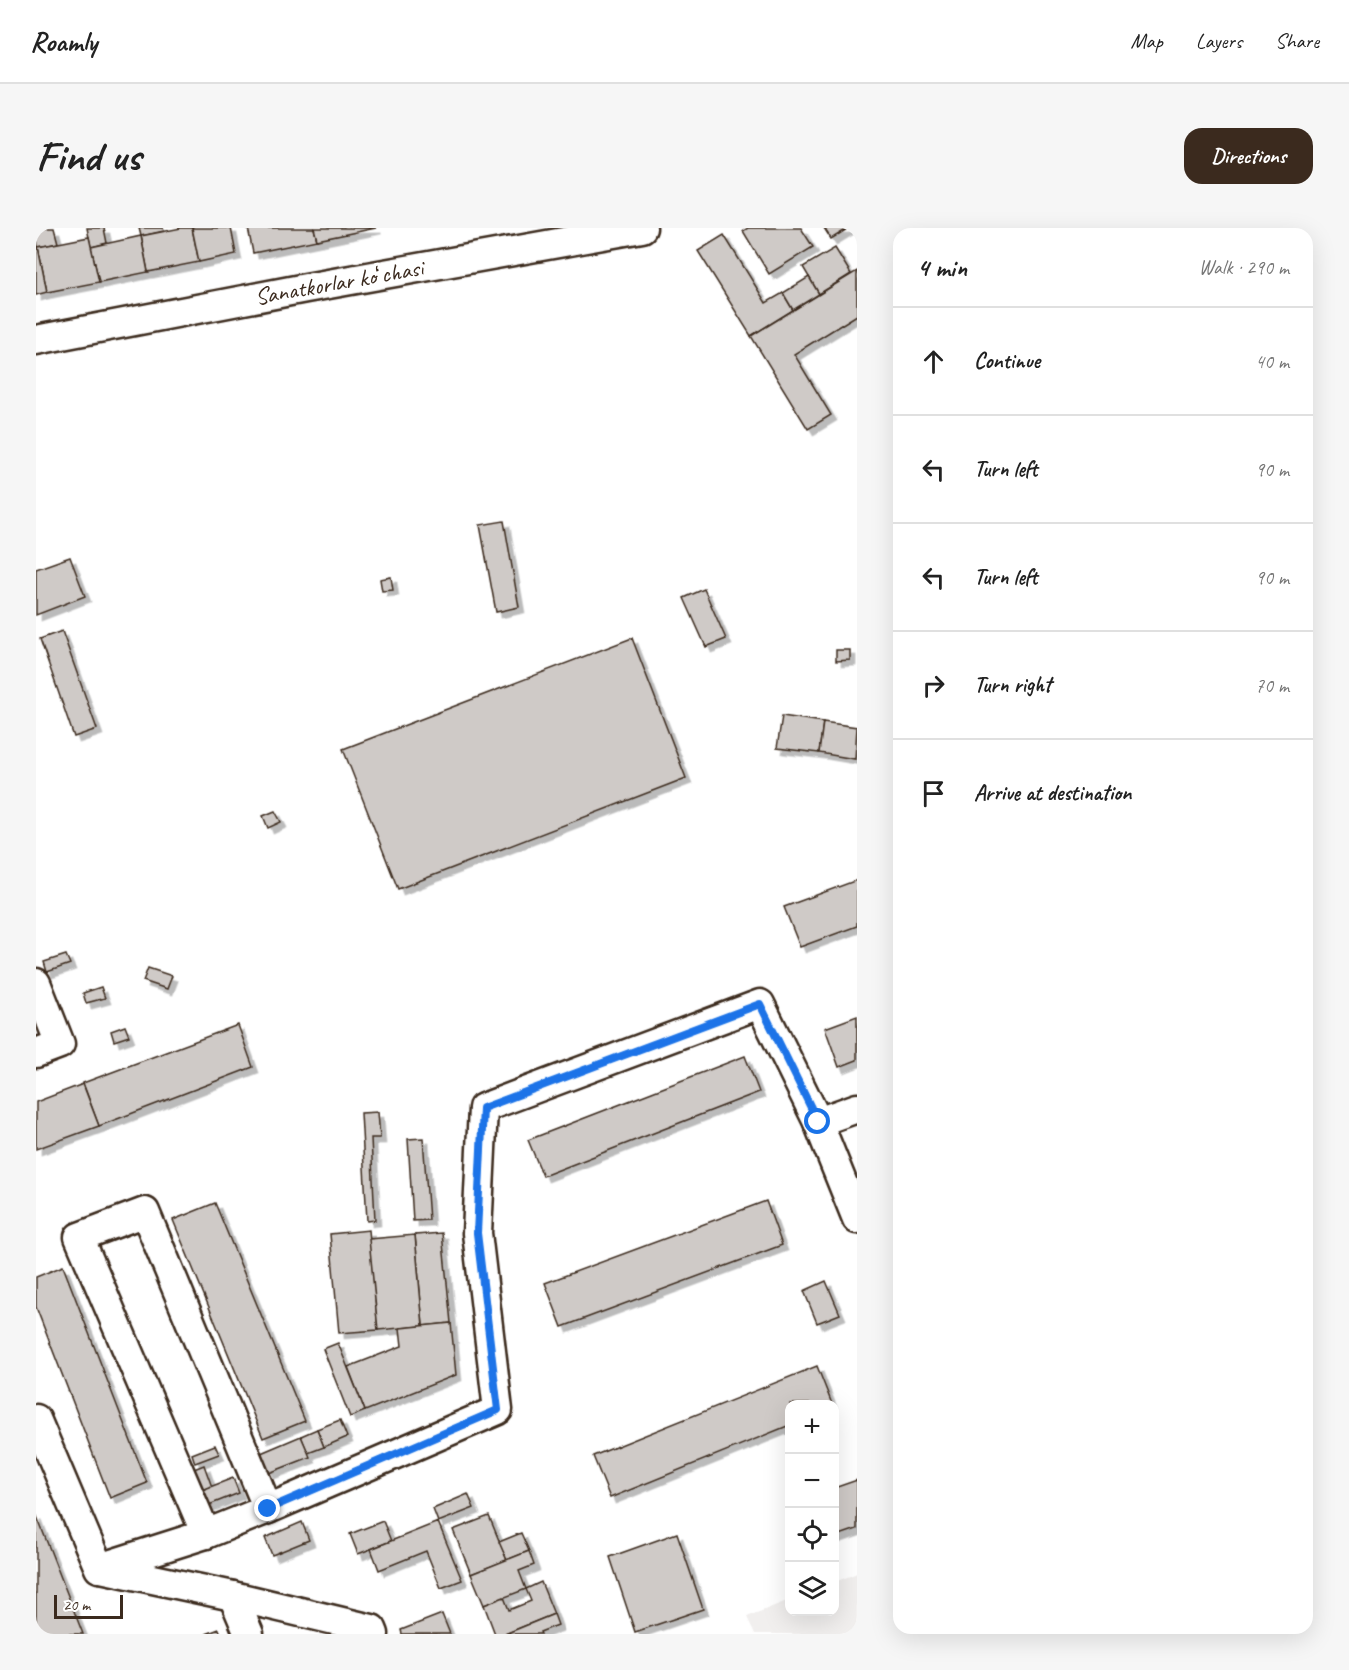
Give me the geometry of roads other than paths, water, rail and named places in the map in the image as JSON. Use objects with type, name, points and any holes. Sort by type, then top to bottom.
[{"type":"street","name":"Sanatkorlar koʻchasi","points":[[36,340],[306,288],[642,228]]},
{"type":"street","points":[[36,983],[60,1044],[36,1053]]},
{"type":"street","points":[[99,1568],[206,1534],[498,1410],[477,1233],[483,1108],[760,1004],[818,1122],[857,1220]]},
{"type":"street","points":[[818,1122],[857,1107]]},
{"type":"street","points":[[206,1534],[79,1237],[145,1212],[268,1509]]},
{"type":"street","points":[[36,1419],[99,1568]]},
{"type":"street","points":[[99,1568],[372,1629],[374,1634]]},
{"type":"street","points":[[232,1596],[249,1634]]}]
